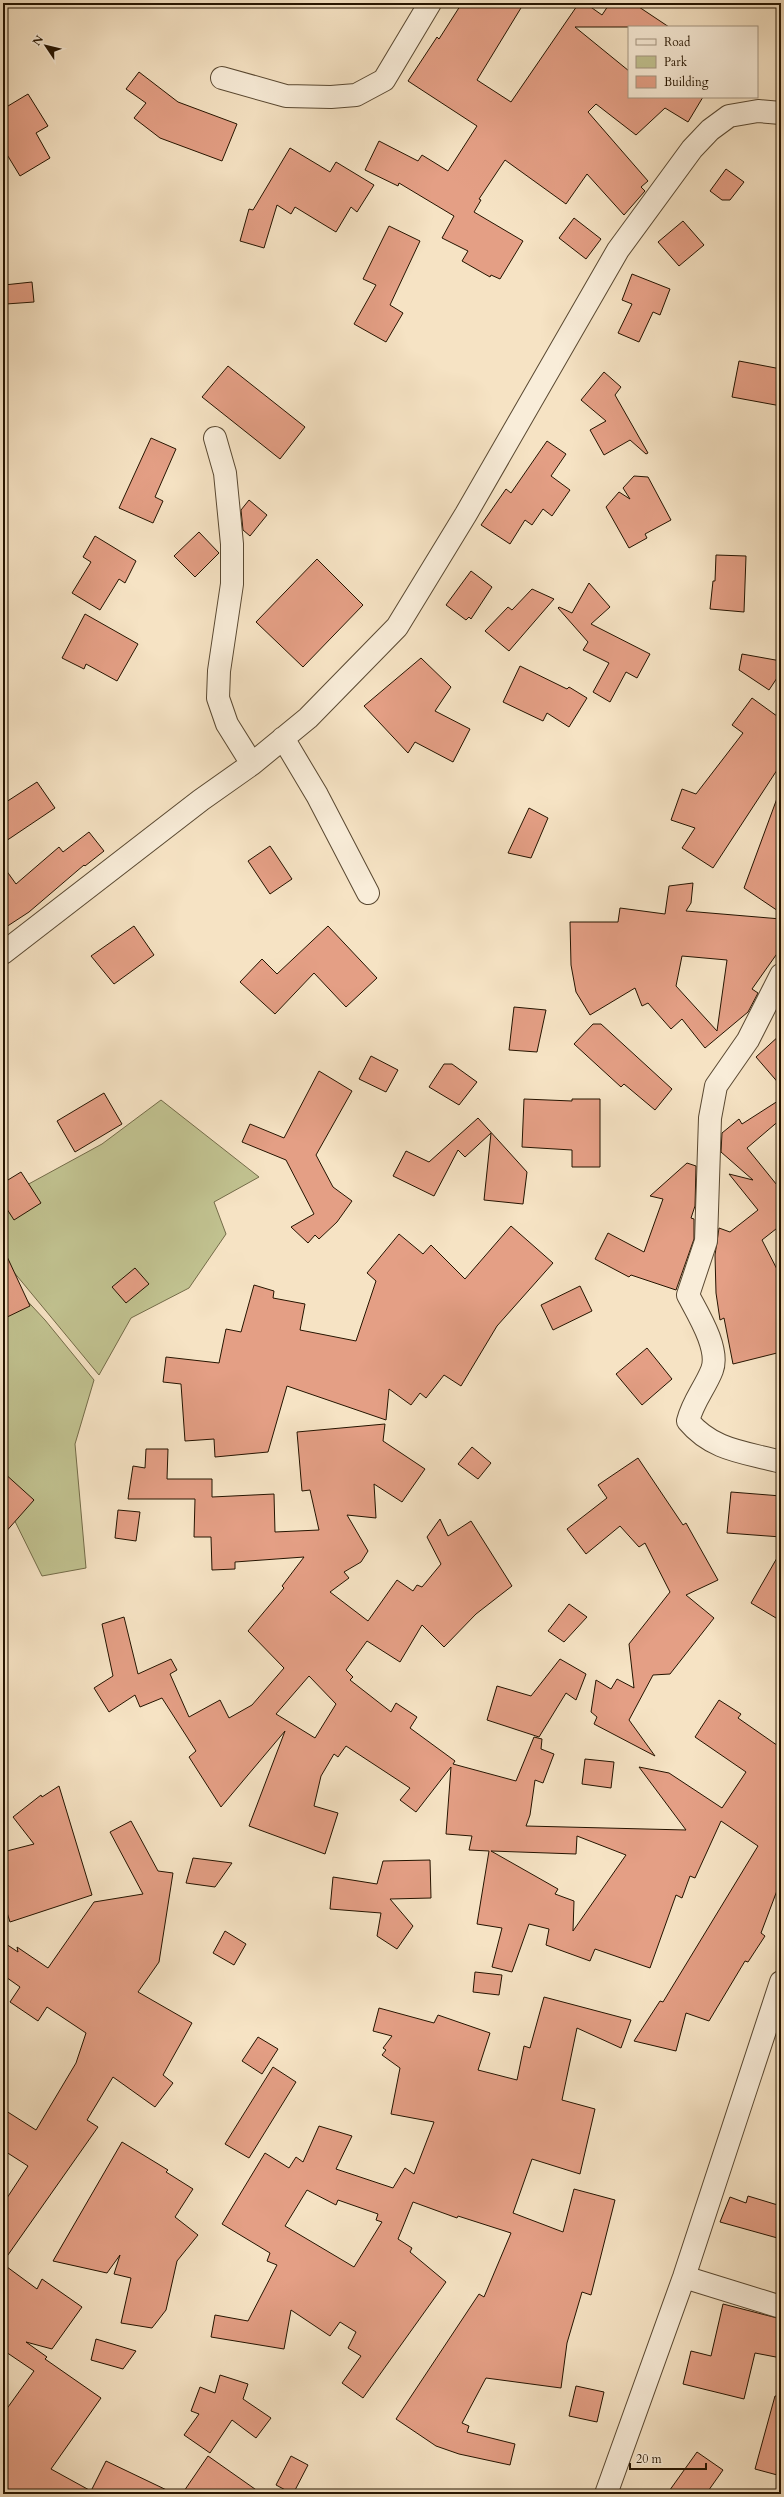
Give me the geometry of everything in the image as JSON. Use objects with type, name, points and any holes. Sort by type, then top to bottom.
[{"type":"street","points":[[222,78],[286,96],[331,97],[356,94],[384,80],[430,3]]},
{"type":"street","points":[[3,953],[200,800],[252,764],[308,718],[397,627],[466,514],[618,250],[692,149],[710,130],[729,116],[758,111],[781,112]]},
{"type":"street","points":[[215,438],[225,473],[232,544],[232,584],[219,671],[218,698],[227,724],[252,764]]},
{"type":"street","points":[[283,738],[317,795],[368,893]]},
{"type":"street","points":[[781,975],[748,1040],[716,1086],[710,1118],[706,1241],[688,1295],[705,1329],[714,1358],[712,1369],[692,1406],[688,1420],[698,1433],[717,1446],[781,1462]]},
{"type":"street","points":[[606,2494],[684,2277],[781,1982]]},
{"type":"street","points":[[684,2277],[781,2307]]},
{"type":"green space","points":[[161,1100],[259,1177],[214,1202],[226,1234],[189,1288],[131,1318],[99,1375],[3,1259],[3,1198],[102,1144]]},
{"type":"green space","points":[[5,1277],[45,1320],[94,1380],[75,1444],[86,1568],[42,1576],[3,1497],[3,1281]]},
{"type":"building","points":[[462,3],[524,3],[477,80],[511,102],[579,3],[585,3],[602,15],[610,3],[633,3],[668,26],[575,27],[628,70],[628,98],[702,98],[688,122],[665,108],[636,135],[596,104],[588,112],[648,181],[641,187],[645,191],[624,215],[587,174],[566,204],[505,160],[479,199],[481,200],[474,212],[523,241],[500,279],[491,275],[490,277],[462,261],[468,251],[442,238],[454,216],[399,183],[398,186],[365,170],[379,141],[418,161],[422,155],[448,171],[477,126],[408,81],[437,37],[439,39]]},
{"type":"building","points":[[139,72],[178,102],[237,124],[222,161],[160,138],[134,118],[146,103],[126,89]]},
{"type":"building","points":[[28,94],[48,126],[36,133],[50,158],[20,176],[3,148],[3,109]]},
{"type":"building","points":[[290,148],[330,172],[336,162],[374,185],[357,212],[351,207],[336,232],[295,207],[291,214],[277,205],[264,248],[240,241],[249,209],[253,210]]},
{"type":"building","points":[[726,169],[744,182],[730,200],[722,200],[710,191]]},
{"type":"building","points":[[574,218],[601,239],[586,259],[559,238]]},
{"type":"building","points":[[683,221],[704,245],[679,266],[658,242]]},
{"type":"building","points":[[389,226],[420,241],[390,305],[403,313],[386,342],[354,324],[376,285],[363,279]]},
{"type":"building","points":[[632,274],[670,289],[660,315],[653,312],[639,342],[618,333],[632,304],[622,300]]},
{"type":"building","points":[[32,282],[34,302],[6,304],[4,285]]},
{"type":"building","points":[[739,361],[781,369],[781,406],[732,397]]},
{"type":"building","points":[[228,366],[305,427],[280,459],[202,397]]},
{"type":"building","points":[[604,372],[621,387],[615,395],[648,453],[646,454],[630,440],[604,455],[590,430],[606,421],[581,400]]},
{"type":"building","points":[[151,438],[176,449],[155,497],[163,501],[153,523],[119,508]]},
{"type":"building","points":[[547,441],[566,454],[551,476],[570,490],[552,516],[543,509],[532,525],[525,520],[510,544],[481,525],[506,489],[511,493]]},
{"type":"building","points":[[634,476],[648,477],[671,520],[645,534],[647,538],[629,548],[606,507],[619,492],[630,499],[623,488]]},
{"type":"building","points":[[249,500],[267,515],[250,536],[243,530],[241,510]]},
{"type":"building","points":[[199,532],[219,553],[195,577],[174,556]]},
{"type":"building","points":[[95,536],[136,561],[125,583],[119,579],[100,610],[72,593],[91,562],[83,557]]},
{"type":"building","points":[[716,555],[746,556],[744,612],[710,609],[713,581],[715,581]]},
{"type":"building","points":[[317,559],[363,605],[303,667],[256,622]]},
{"type":"building","points":[[471,571],[492,587],[471,619],[469,617],[466,620],[446,605]]},
{"type":"building","points":[[589,583],[610,607],[591,624],[650,654],[637,678],[626,672],[610,702],[593,692],[609,663],[583,650],[588,642],[558,608],[559,607],[572,613]]},
{"type":"building","points":[[532,589],[554,599],[509,651],[485,631],[508,607],[512,610]]},
{"type":"building","points":[[85,614],[138,644],[117,681],[86,664],[84,669],[62,658]]},
{"type":"building","points":[[742,654],[781,661],[781,672],[769,690],[739,670]]},
{"type":"building","points":[[421,658],[451,687],[435,711],[470,729],[453,762],[415,742],[408,753],[364,706]]},
{"type":"building","points":[[520,666],[567,689],[569,687],[587,698],[569,727],[547,713],[543,721],[503,702]]},
{"type":"building","points":[[752,698],[781,719],[781,764],[713,868],[682,848],[695,828],[671,820],[682,789],[696,794],[743,733],[732,725]]},
{"type":"building","points":[[37,782],[55,808],[3,843],[3,804]]},
{"type":"building","points":[[779,793],[781,794],[781,913],[744,888]]},
{"type":"building","points":[[529,808],[548,818],[531,858],[508,853]]},
{"type":"building","points":[[89,832],[104,851],[85,866],[84,865],[29,912],[3,929],[3,866],[16,884],[59,847],[63,852]]},
{"type":"building","points":[[270,846],[292,879],[270,894],[248,861]]},
{"type":"building","points":[[693,883],[691,903],[686,911],[781,919],[781,948],[752,989],[758,993],[748,1012],[705,1048],[682,1019],[671,1029],[648,1003],[642,1006],[635,988],[590,1015],[576,992],[571,965],[570,922],[618,922],[620,908],[665,914],[669,886]],"holes":[[[682,956],[727,960],[717,1031],[676,986]]]},
{"type":"building","points":[[134,926],[154,955],[114,984],[91,956]]},
{"type":"building","points":[[328,926],[377,978],[346,1007],[314,973],[275,1014],[240,982],[262,959],[277,974]]},
{"type":"building","points":[[514,1007],[546,1010],[537,1052],[509,1050]]},
{"type":"building","points":[[593,1024],[601,1024],[672,1089],[655,1110],[624,1084],[621,1087],[574,1044]]},
{"type":"building","points":[[781,1034],[781,1086],[756,1057]]},
{"type":"building","points":[[371,1056],[398,1070],[386,1092],[359,1079]]},
{"type":"building","points":[[444,1064],[452,1064],[477,1082],[459,1105],[429,1087]]},
{"type":"building","points":[[319,1071],[352,1091],[316,1155],[333,1187],[352,1201],[337,1222],[319,1239],[315,1235],[308,1243],[291,1227],[314,1214],[286,1160],[242,1142],[250,1124],[284,1138]]},
{"type":"building","points":[[104,1093],[122,1124],[75,1152],[57,1121]]},
{"type":"building","points":[[524,1099],[572,1101],[572,1099],[600,1099],[600,1167],[572,1167],[572,1150],[522,1147]]},
{"type":"building","points":[[781,1099],[781,1119],[747,1148],[781,1190],[781,1225],[762,1240],[781,1277],[781,1352],[733,1364],[724,1318],[720,1320],[716,1293],[715,1255],[719,1228],[730,1232],[758,1210],[729,1174],[753,1180],[721,1152],[722,1133],[739,1119],[742,1124]]},
{"type":"building","points":[[478,1118],[527,1172],[523,1204],[484,1200],[491,1133],[465,1157],[458,1150],[434,1196],[393,1176],[406,1151],[429,1162]]},
{"type":"building","points":[[687,1163],[696,1166],[695,1206],[691,1218],[694,1219],[694,1239],[676,1290],[631,1275],[629,1277],[595,1259],[608,1233],[644,1252],[663,1199],[650,1196]]},
{"type":"building","points":[[21,1172],[41,1203],[14,1220],[3,1203],[3,1183]]},
{"type":"building","points":[[511,1226],[553,1263],[497,1326],[461,1386],[444,1375],[426,1398],[420,1393],[411,1405],[389,1389],[386,1420],[287,1386],[268,1452],[215,1457],[214,1439],[185,1441],[181,1384],[163,1382],[166,1357],[219,1363],[226,1329],[241,1332],[254,1285],[274,1291],[273,1298],[305,1304],[300,1330],[356,1341],[376,1281],[367,1273],[399,1234],[423,1254],[431,1245],[465,1279]]},
{"type":"building","points":[[3,1248],[30,1306],[3,1319]]},
{"type":"building","points":[[135,1268],[149,1284],[126,1303],[112,1287]]},
{"type":"building","points":[[580,1286],[592,1311],[553,1330],[541,1305]]},
{"type":"building","points":[[647,1348],[672,1379],[642,1405],[616,1374]]},
{"type":"building","points":[[385,1424],[383,1441],[425,1469],[402,1502],[374,1484],[376,1518],[347,1515],[368,1551],[361,1562],[344,1572],[349,1578],[330,1592],[368,1621],[397,1580],[413,1591],[417,1585],[422,1587],[441,1564],[427,1537],[440,1519],[448,1536],[471,1521],[512,1586],[476,1614],[444,1647],[422,1625],[400,1662],[367,1641],[346,1670],[353,1677],[350,1680],[391,1712],[396,1703],[417,1717],[410,1728],[455,1761],[453,1764],[516,1781],[534,1737],[542,1739],[541,1749],[554,1754],[543,1783],[535,1780],[530,1815],[526,1826],[686,1830],[639,1767],[669,1773],[722,1808],[746,1772],[695,1737],[719,1700],[741,1714],[738,1718],[781,1748],[781,1880],[761,1933],[765,1936],[748,1962],[745,1961],[709,2021],[686,2013],[676,2051],[634,2041],[660,2001],[663,2002],[758,1846],[721,1821],[695,1878],[690,1876],[682,1898],[676,1895],[650,1968],[595,1949],[590,1961],[546,1945],[549,1929],[529,1924],[512,1972],[492,1967],[502,1928],[477,1924],[489,1851],[469,1850],[472,1836],[446,1834],[451,1767],[416,1812],[400,1800],[410,1788],[346,1746],[338,1757],[334,1754],[321,1776],[314,1806],[338,1813],[325,1854],[249,1826],[285,1731],[221,1807],[189,1757],[196,1751],[162,1698],[140,1707],[135,1695],[109,1712],[94,1688],[113,1676],[102,1624],[124,1617],[138,1674],[171,1659],[177,1670],[170,1674],[189,1717],[220,1700],[229,1718],[252,1705],[284,1668],[248,1631],[284,1588],[282,1586],[304,1557],[235,1562],[235,1569],[212,1570],[211,1537],[194,1537],[195,1499],[128,1499],[133,1466],[145,1468],[146,1449],[168,1449],[167,1479],[212,1479],[212,1497],[274,1494],[275,1532],[319,1530],[310,1490],[302,1491],[297,1432]],"holes":[[[309,1676],[336,1704],[315,1738],[276,1714]],[[577,1836],[626,1855],[573,1931],[574,1901],[555,1894],[558,1889],[491,1851],[576,1854]]]},
{"type":"building","points":[[472,1447],[491,1463],[478,1479],[458,1464]]},
{"type":"building","points":[[638,1458],[683,1525],[686,1523],[718,1580],[686,1595],[714,1618],[670,1674],[653,1675],[629,1720],[655,1756],[594,1724],[597,1717],[591,1712],[596,1680],[611,1689],[617,1679],[634,1688],[629,1644],[670,1592],[645,1543],[639,1547],[620,1526],[586,1554],[567,1529],[607,1498],[598,1485]]},
{"type":"building","points":[[3,1472],[34,1500],[3,1535]]},
{"type":"building","points":[[731,1492],[781,1496],[781,1537],[727,1533]]},
{"type":"building","points":[[118,1510],[140,1512],[136,1541],[115,1538]]},
{"type":"building","points":[[781,1551],[781,1621],[751,1603]]},
{"type":"building","points":[[569,1604],[587,1617],[564,1642],[548,1631]]},
{"type":"building","points":[[560,1659],[586,1674],[576,1700],[566,1693],[539,1737],[487,1720],[497,1686],[531,1696]]},
{"type":"building","points":[[585,1759],[614,1762],[611,1788],[582,1784]]},
{"type":"building","points":[[59,1786],[92,1895],[10,1922],[3,1900],[3,1852],[34,1844],[13,1817],[41,1795],[42,1797]]},
{"type":"building","points":[[131,1821],[158,1871],[173,1873],[159,1962],[138,1992],[192,2023],[163,2075],[173,2083],[155,2107],[113,2077],[87,2120],[98,2127],[3,2262],[3,2204],[28,2166],[3,2150],[3,2109],[36,2130],[76,2063],[86,2033],[47,2007],[38,2021],[10,2002],[20,1987],[3,1975],[3,1942],[18,1952],[17,1947],[48,1968],[94,1902],[143,1894],[110,1832]]},
{"type":"building","points":[[193,1858],[232,1863],[215,1887],[186,1883]]},
{"type":"building","points":[[430,1860],[431,1898],[390,1899],[413,1926],[397,1949],[377,1936],[381,1913],[330,1909],[333,1877],[377,1884],[383,1861]]},
{"type":"building","points":[[225,1931],[246,1944],[234,1965],[213,1953]]},
{"type":"building","points":[[475,1972],[502,1975],[499,1995],[473,1992]]},
{"type":"building","points":[[544,1997],[631,2020],[621,2048],[577,2028],[562,2100],[595,2109],[580,2174],[532,2159],[513,2213],[563,2232],[574,2189],[615,2200],[591,2295],[582,2292],[567,2343],[561,2388],[486,2378],[462,2423],[469,2426],[467,2432],[515,2444],[510,2465],[459,2454],[436,2446],[396,2419],[479,2294],[484,2297],[511,2233],[458,2216],[457,2218],[413,2202],[398,2239],[412,2248],[410,2252],[446,2282],[363,2398],[342,2383],[361,2356],[348,2348],[356,2332],[340,2322],[330,2336],[291,2310],[284,2349],[211,2337],[215,2315],[248,2321],[277,2265],[267,2261],[270,2253],[222,2224],[265,2153],[289,2168],[296,2157],[303,2162],[319,2126],[352,2136],[336,2169],[393,2188],[405,2168],[414,2174],[434,2122],[391,2114],[400,2068],[382,2055],[386,2050],[383,2048],[392,2036],[373,2031],[379,2008],[434,2023],[438,2015],[490,2033],[478,2070],[517,2080],[524,2046],[530,2048]],"holes":[[[307,2190],[336,2205],[338,2200],[378,2214],[376,2220],[382,2222],[354,2267],[285,2226]]]},
{"type":"building","points":[[258,2037],[278,2049],[262,2074],[242,2061]]},
{"type":"building","points":[[273,2067],[296,2082],[249,2158],[225,2144]]},
{"type":"building","points":[[122,2142],[168,2170],[166,2172],[193,2189],[175,2217],[198,2235],[177,2261],[166,2310],[152,2328],[121,2323],[131,2278],[114,2274],[120,2255],[107,2273],[53,2261]]},
{"type":"building","points":[[748,2196],[781,2206],[781,2239],[720,2222],[730,2197],[746,2203]]},
{"type":"building","points":[[3,2264],[37,2289],[42,2279],[82,2307],[52,2349],[26,2342],[47,2357],[45,2359],[101,2398],[51,2469],[91,2491],[106,2461],[175,2494],[3,2494],[3,2414],[34,2371],[3,2350]]},
{"type":"building","points":[[723,2304],[781,2319],[781,2358],[755,2353],[744,2399],[683,2384],[691,2351],[711,2356]]},
{"type":"building","points":[[96,2339],[136,2351],[123,2369],[91,2360]]},
{"type":"building","points":[[220,2375],[248,2384],[243,2399],[271,2418],[256,2438],[232,2420],[210,2453],[184,2435],[199,2414],[191,2411],[200,2387],[215,2393]]},
{"type":"building","points":[[576,2386],[604,2392],[597,2422],[569,2416]]},
{"type":"building","points":[[775,2396],[781,2396],[781,2476],[755,2469]]},
{"type":"building","points":[[697,2452],[723,2470],[706,2494],[667,2494]]},
{"type":"building","points":[[208,2456],[262,2494],[182,2494]]},
{"type":"building","points":[[291,2456],[308,2465],[293,2494],[276,2485]]}]
